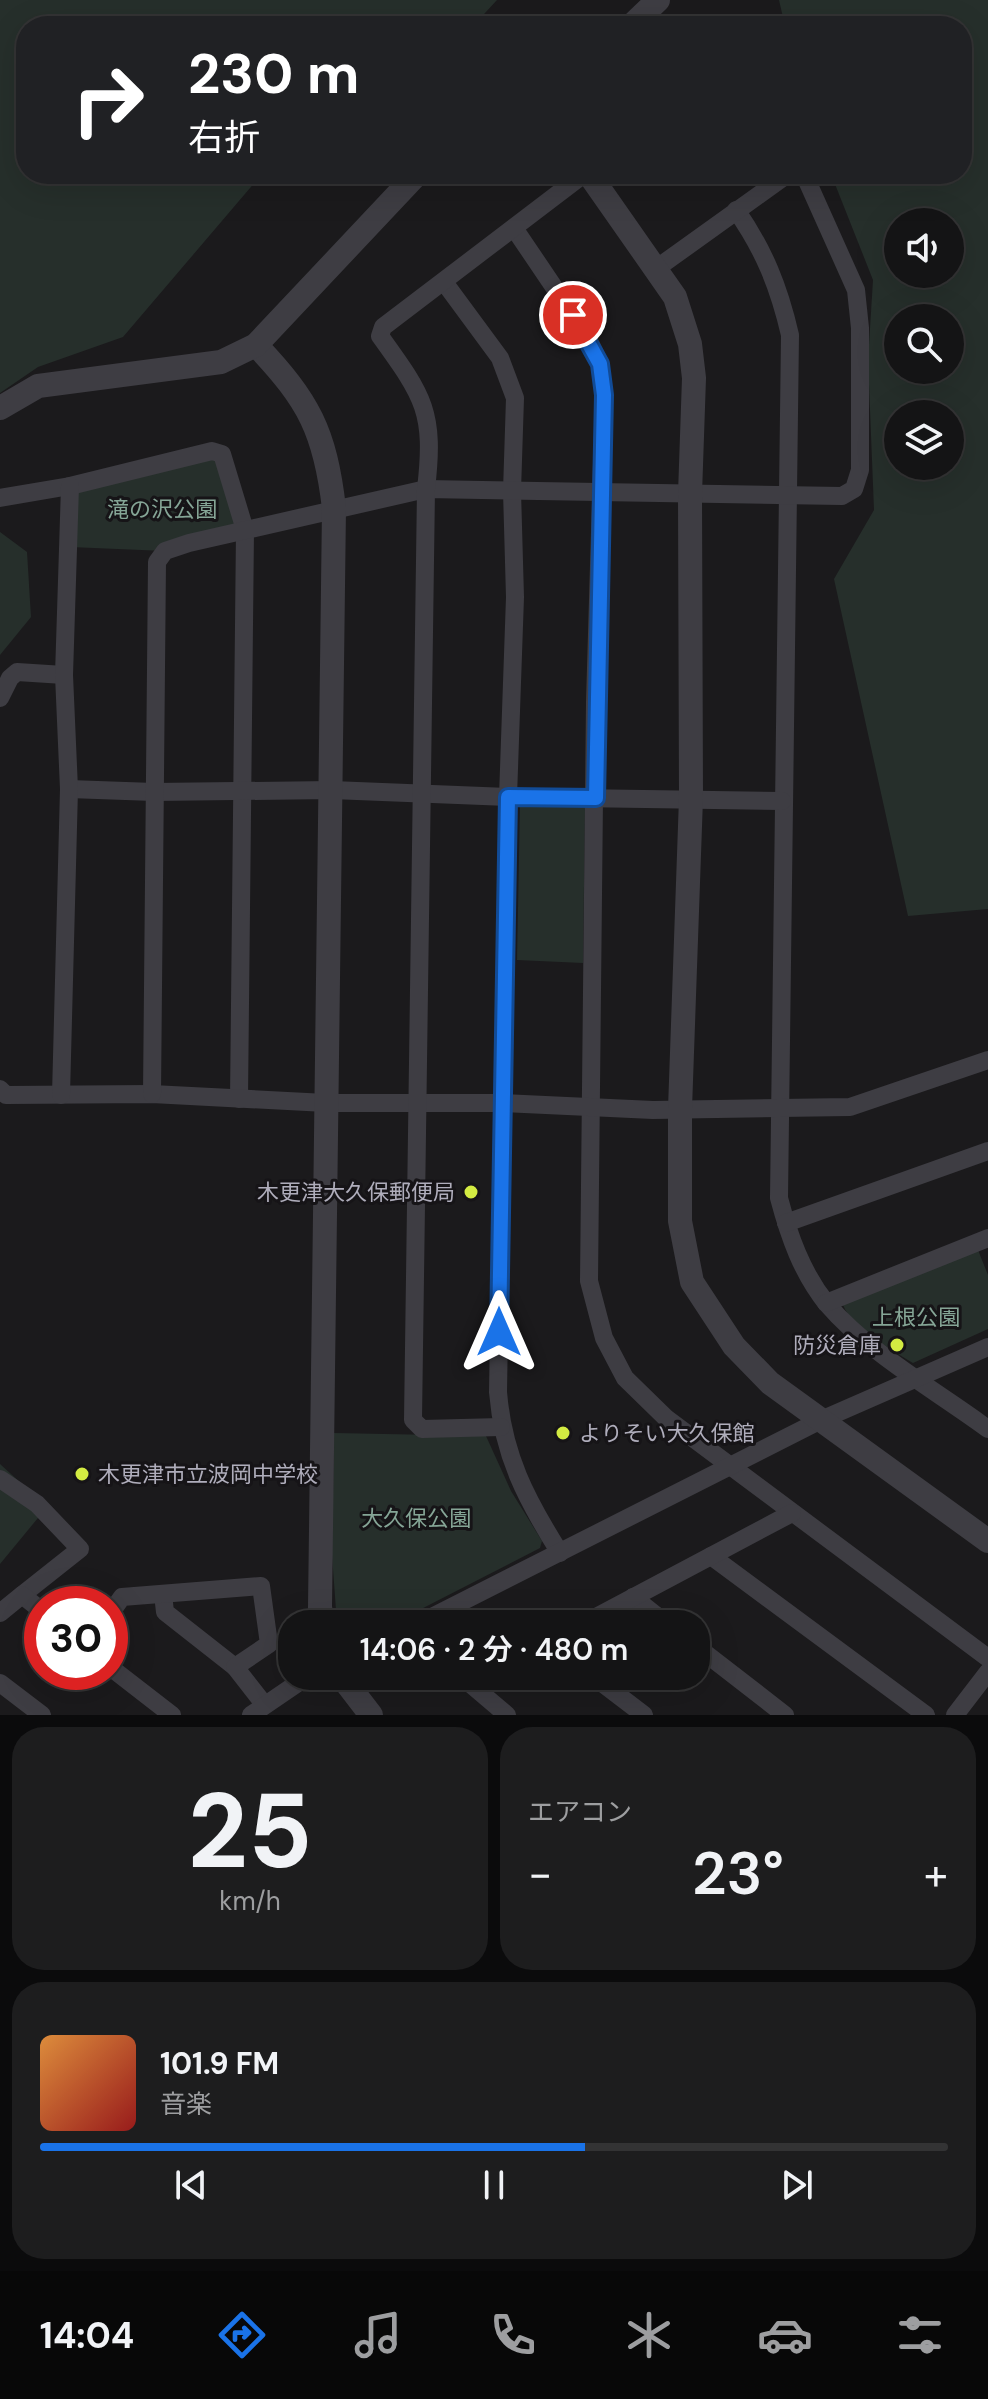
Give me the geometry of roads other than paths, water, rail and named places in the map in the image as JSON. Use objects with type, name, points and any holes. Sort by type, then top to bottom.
[{"type":"street","points":[[641,16],[658,0]]},
{"type":"street","points":[[0,408],[38,386],[221,362],[256,345],[408,184]]},
{"type":"street","points":[[501,1427],[422,1429],[413,1420],[426,489],[430,427],[425,406],[380,336],[383,327],[573,184]]},
{"type":"street","points":[[594,184],[675,297],[690,344],[694,378],[690,494],[691,798],[680,1109],[680,1221],[692,1282],[734,1346],[770,1383],[988,1541]]},
{"type":"street","points":[[657,268],[774,184]]},
{"type":"street","points":[[152,1094],[157,562],[165,551],[334,508],[426,489],[842,496],[854,489],[860,470],[860,328],[856,290],[808,184]]},
{"type":"street","points":[[736,210],[762,248],[780,290],[790,335],[782,801],[783,955],[777,1108],[779,1198],[802,1265],[826,1303],[858,1335],[988,1429]]},
{"type":"street","points":[[514,228],[587,336],[600,364],[604,395],[589,1107],[589,1281],[604,1338],[625,1378],[666,1418],[988,1658]]},
{"type":"street","points":[[444,282],[500,358],[515,398],[512,491],[515,597],[508,797],[498,1377],[501,1427],[524,1496],[560,1553]]},
{"type":"street","points":[[256,345],[290,381],[313,416],[328,458],[334,508],[321,1610]]},
{"type":"street","points":[[0,498],[70,486],[212,451],[222,454],[245,530],[239,1099]]},
{"type":"street","points":[[61,1095],[69,789],[64,675],[70,486]]},
{"type":"street","points":[[0,698],[10,678],[17,672],[64,675]]},
{"type":"street","points":[[69,789],[154,792],[332,790],[508,797],[782,801]]},
{"type":"street","points":[[0,1089],[6,1095],[152,1094],[326,1103],[502,1103],[680,1109],[850,1107],[988,1060]]},
{"type":"street","points":[[786,1223],[988,1151]]},
{"type":"street","points":[[826,1303],[988,1238]]},
{"type":"street","points":[[448,1610],[821,1420],[988,1347]]},
{"type":"street","points":[[0,1479],[37,1504],[80,1549],[0,1613]]},
{"type":"street","points":[[609,1610],[792,1513]]},
{"type":"street","points":[[711,1556],[926,1715]]},
{"type":"street","points":[[128,1597],[261,1586],[269,1644],[235,1667]]},
{"type":"street","points":[[163,1594],[165,1612],[235,1667],[257,1709],[286,1690]]},
{"type":"street","points":[[633,1597],[649,1610]]},
{"type":"street","points":[[710,1657],[785,1715]]},
{"type":"street","points":[[955,1715],[988,1672]]},
{"type":"street","points":[[128,1681],[172,1715]]},
{"type":"street","points":[[0,1683],[42,1715]]},
{"type":"street","points":[[352,1690],[371,1715]]},
{"type":"street","points":[[483,1690],[507,1715]]},
{"type":"street","points":[[611,1690],[644,1715]]},
{"type":"place","name":"木更津大久保郵便局","points":[[471,1192]]},
{"type":"place","name":"防災倉庫","points":[[897,1345]]},
{"type":"place","name":"よりそい大久保館","points":[[563,1433]]},
{"type":"place","name":"木更津市立波岡中学校","points":[[82,1474]]},
{"type":"park label","name":"滝の沢公園","points":[[162,509]]},
{"type":"park label","name":"上根公園","points":[[916,1317]]},
{"type":"park label","name":"大久保公園","points":[[416,1518]]}]
